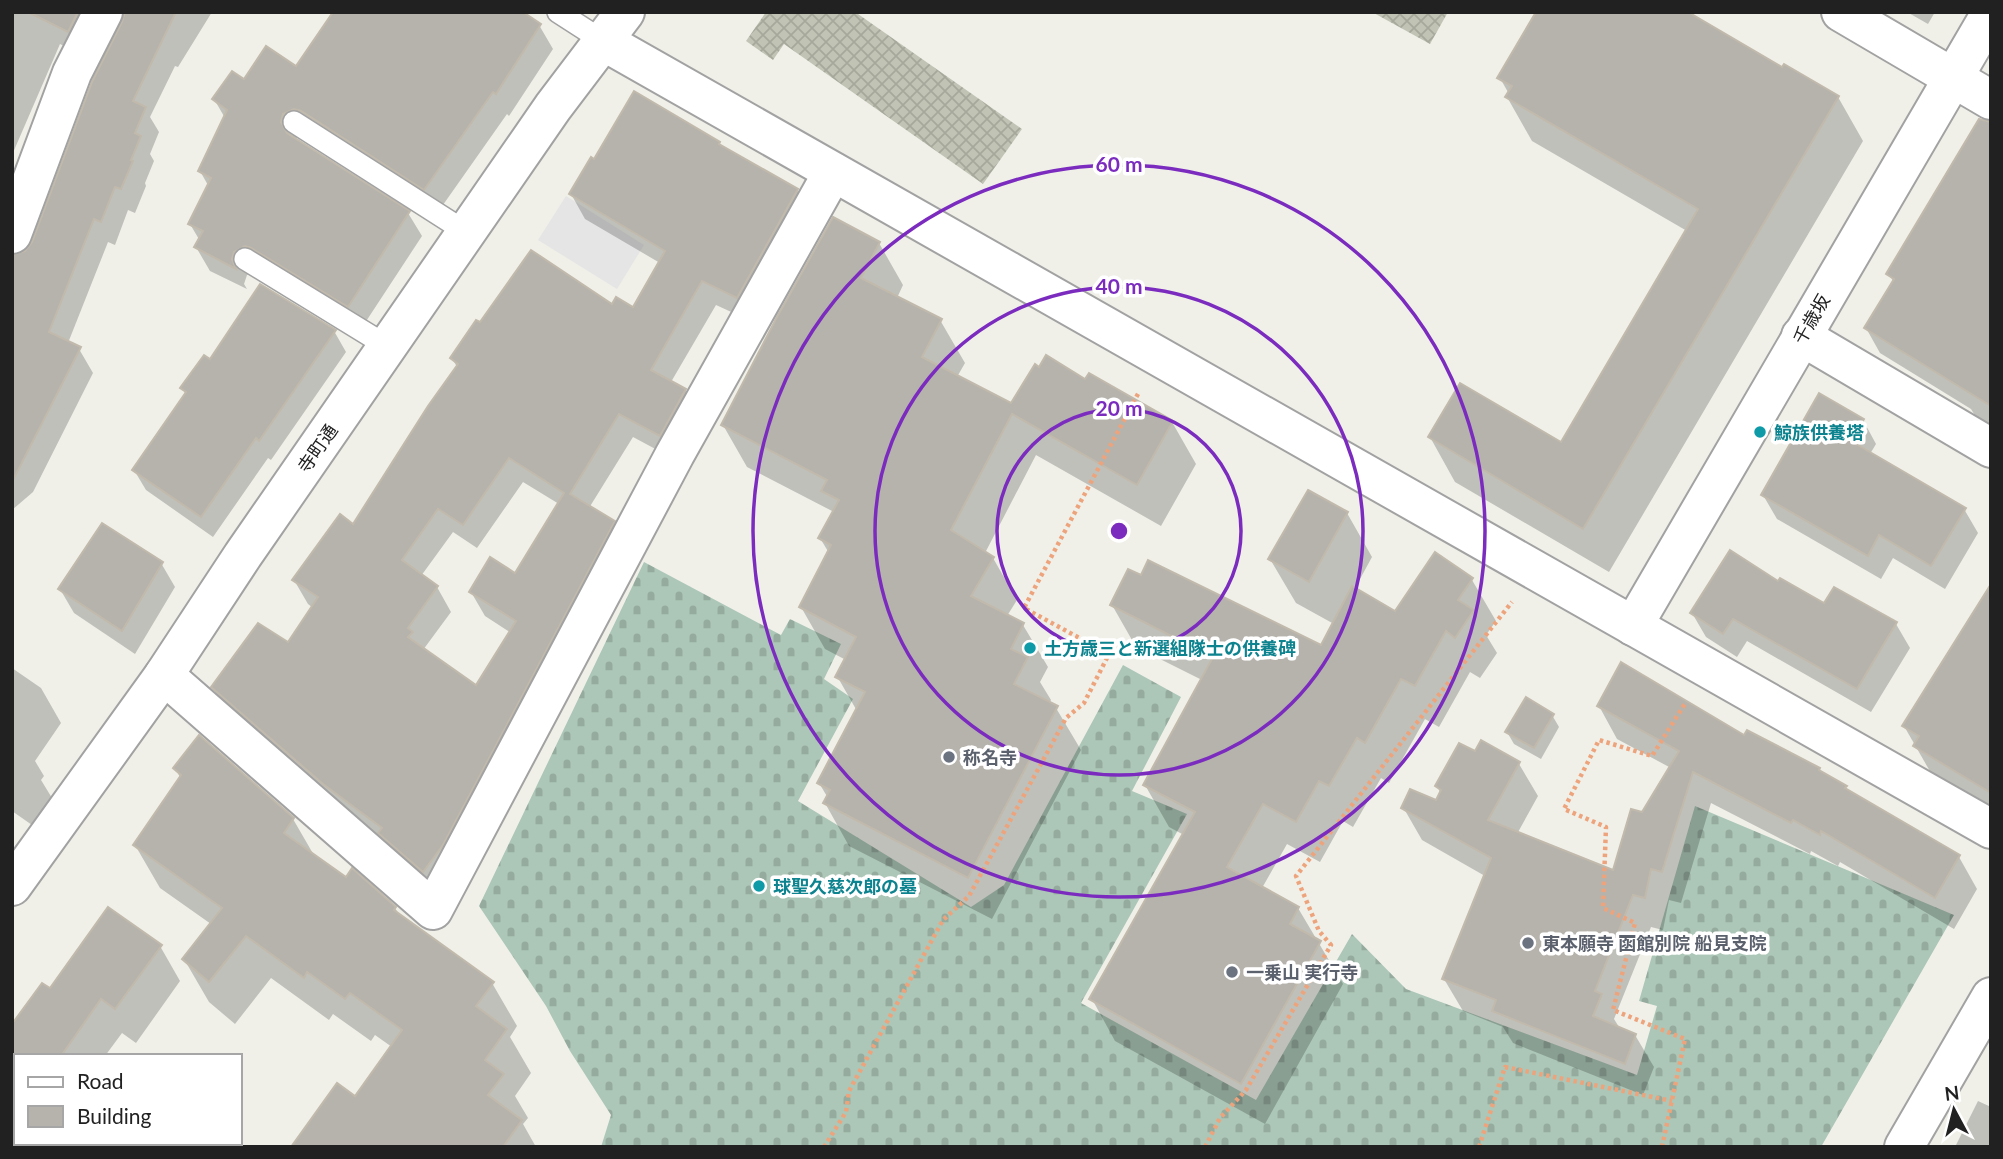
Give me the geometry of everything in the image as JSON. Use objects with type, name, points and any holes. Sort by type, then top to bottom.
[{"type":"street","points":[[12,234],[72,74],[103,12]]},
{"type":"street","points":[[1841,12],[1991,100]]},
{"type":"street","name":"千歳坂","points":[[1633,626],[1991,13]]},
{"type":"street","points":[[614,27],[833,172],[1991,829]]},
{"type":"street","name":"寺町通","points":[[12,887],[164,675],[243,555],[553,107],[614,27]]},
{"type":"street","points":[[164,675],[433,910],[675,453],[833,172]]},
{"type":"street","points":[[1801,336],[1991,448]]},
{"type":"street","points":[[1904,1147],[1991,997]]},
{"type":"lane","points":[[558,12],[614,27]]},
{"type":"lane","points":[[294,122],[466,232]]},
{"type":"lane","points":[[245,259],[387,346]]},
{"type":"path","points":[[824,1147],[846,1112],[849,1091],[943,920],[969,896],[1066,718],[1084,703],[1109,654],[1024,608],[1145,382]]},
{"type":"path","points":[[1205,1147],[1220,1118],[1246,1090],[1331,945],[1320,931],[1296,876],[1536,571]]},
{"type":"path","points":[[1662,1147],[1685,1039],[1614,1010],[1635,923],[1603,908],[1606,827],[1564,809],[1599,740],[1652,756],[1707,668]]},
{"type":"path","points":[[1479,1147],[1505,1067],[1672,1101]]},
{"type":"shaded area","points":[[766,12],[859,12],[858,14],[1022,129],[983,184],[784,44],[773,60],[746,41]]},
{"type":"shaded area","points":[[1372,12],[1448,12],[1430,44]]},
{"type":"shaded area","points":[[566,196],[644,245],[617,289],[538,240]]},
{"type":"green space","points":[[644,562],[781,635],[790,619],[841,644],[824,679],[853,699],[798,801],[971,907],[1004,885],[1123,665],[1181,697],[1132,791],[1187,814],[1081,1003],[1256,1100],[1352,934],[1406,989],[1637,1075],[1657,1006],[1639,1001],[1695,806],[1954,915],[1821,1147],[601,1147],[611,1115],[570,1051],[546,1006],[479,906]]},
{"type":"building","points":[[28,12],[78,12],[68,32]]},
{"type":"building","points":[[125,12],[176,12],[133,101],[146,107],[135,133],[141,136],[131,160],[133,161],[121,189],[115,187],[101,222],[94,219],[49,332],[81,347],[12,482],[12,255],[25,251],[32,242],[92,82]]},
{"type":"building","points":[[333,12],[523,12],[541,24],[496,94],[493,92],[424,190],[301,111],[294,109],[283,114],[281,122],[287,133],[410,211],[348,307],[251,248],[245,246],[234,252],[232,259],[236,269],[194,247],[203,231],[188,224],[211,178],[198,171],[227,110],[212,99],[232,71],[244,79],[266,46],[296,66]]},
{"type":"building","points":[[1536,12],[1688,12],[1782,67],[1784,64],[1839,96],[1583,529],[1428,437],[1460,383],[1561,442],[1698,209],[1505,97],[1512,86],[1497,78]]},
{"type":"building","points":[[634,91],[798,189],[737,298],[702,281],[651,370],[686,389],[660,436],[619,414],[570,494],[615,521],[443,845],[423,872],[378,833],[382,828],[323,784],[211,687],[258,623],[288,642],[318,597],[292,580],[340,514],[353,524],[458,364],[450,358],[476,320],[480,322],[531,250],[612,304],[616,297],[633,307],[665,251],[569,194],[591,157],[594,159]],"holes":[[[509,458],[564,493],[515,573],[490,557],[469,592],[516,621],[476,685],[408,637],[413,632],[408,628],[438,586],[402,560],[438,509],[463,525]]]},
{"type":"building","points":[[1979,119],[1991,122],[1991,406],[1864,328],[1894,279],[1886,274]]},
{"type":"building","points":[[833,217],[880,242],[861,278],[942,319],[922,357],[1011,403],[1035,364],[1039,367],[1046,355],[1085,379],[1089,373],[1173,421],[1137,485],[1012,414],[951,530],[994,557],[971,596],[1024,623],[1011,649],[1028,657],[1014,684],[1058,706],[968,878],[823,803],[830,790],[817,783],[865,692],[835,677],[856,637],[799,607],[831,545],[818,538],[839,500],[821,491],[827,480],[721,425]]},
{"type":"building","points":[[260,284],[336,330],[259,441],[256,438],[201,517],[132,470],[186,392],[180,388],[204,355],[210,359]]},
{"type":"building","points":[[1819,393],[1864,419],[1851,441],[1966,508],[1931,566],[1879,535],[1868,556],[1761,495]]},
{"type":"building","points":[[1308,490],[1348,512],[1309,582],[1268,559]]},
{"type":"building","points":[[102,523],[163,562],[122,631],[58,589]]},
{"type":"building","points":[[1730,550],[1778,581],[1780,578],[1824,603],[1834,587],[1897,622],[1857,689],[1733,619],[1723,634],[1690,613]]},
{"type":"building","points":[[1435,552],[1473,578],[1458,600],[1474,610],[1455,638],[1446,631],[1415,686],[1401,679],[1365,743],[1357,738],[1329,786],[1319,781],[1296,822],[1263,804],[1227,867],[1299,907],[1290,924],[1321,941],[1241,1084],[1089,999],[1195,812],[1143,785],[1213,657],[1110,605],[1128,569],[1141,575],[1148,560],[1321,645],[1352,586],[1395,611]]},
{"type":"building","points":[[1991,584],[1991,793],[1913,746],[1919,736],[1902,726]]},
{"type":"building","points":[[1621,662],[1744,735],[1747,730],[1820,768],[1819,770],[1847,786],[1845,788],[1960,855],[1935,898],[1821,831],[1820,835],[1793,820],[1791,823],[1693,772],[1662,872],[1651,869],[1645,898],[1633,895],[1595,991],[1602,994],[1593,1016],[1636,1034],[1625,1064],[1492,1011],[1496,1000],[1442,979],[1491,858],[1401,808],[1410,789],[1436,800],[1441,790],[1435,786],[1459,743],[1475,751],[1481,740],[1520,762],[1488,820],[1613,870],[1631,809],[1642,812],[1679,751],[1597,706]]},
{"type":"building","points":[[1526,697],[1554,714],[1534,748],[1505,732]]},
{"type":"building","points":[[199,735],[294,818],[284,833],[346,877],[352,868],[396,907],[394,910],[494,982],[476,1006],[507,1029],[485,1060],[504,1074],[488,1095],[522,1120],[503,1147],[291,1147],[337,1083],[355,1096],[402,1030],[350,993],[345,999],[307,972],[304,978],[246,936],[209,982],[182,959],[222,908],[133,845],[181,775],[173,768]]},
{"type":"building","points":[[108,907],[162,945],[115,1009],[101,999],[62,1054],[12,1056],[12,1024],[42,983],[50,988]]},
{"type":"place","name":"鯨族供養塔","points":[[1760,432]]},
{"type":"place","name":"土方歳三と新選組隊士の供養碑","points":[[1030,648]]},
{"type":"place","name":"称名寺","points":[[949,757]]},
{"type":"place","name":"球聖久慈次郎の墓","points":[[759,886]]},
{"type":"place","name":"東本願寺 函館別院 船見支院","points":[[1528,943]]},
{"type":"place","name":"一乗山 実行寺","points":[[1232,972]]}]
